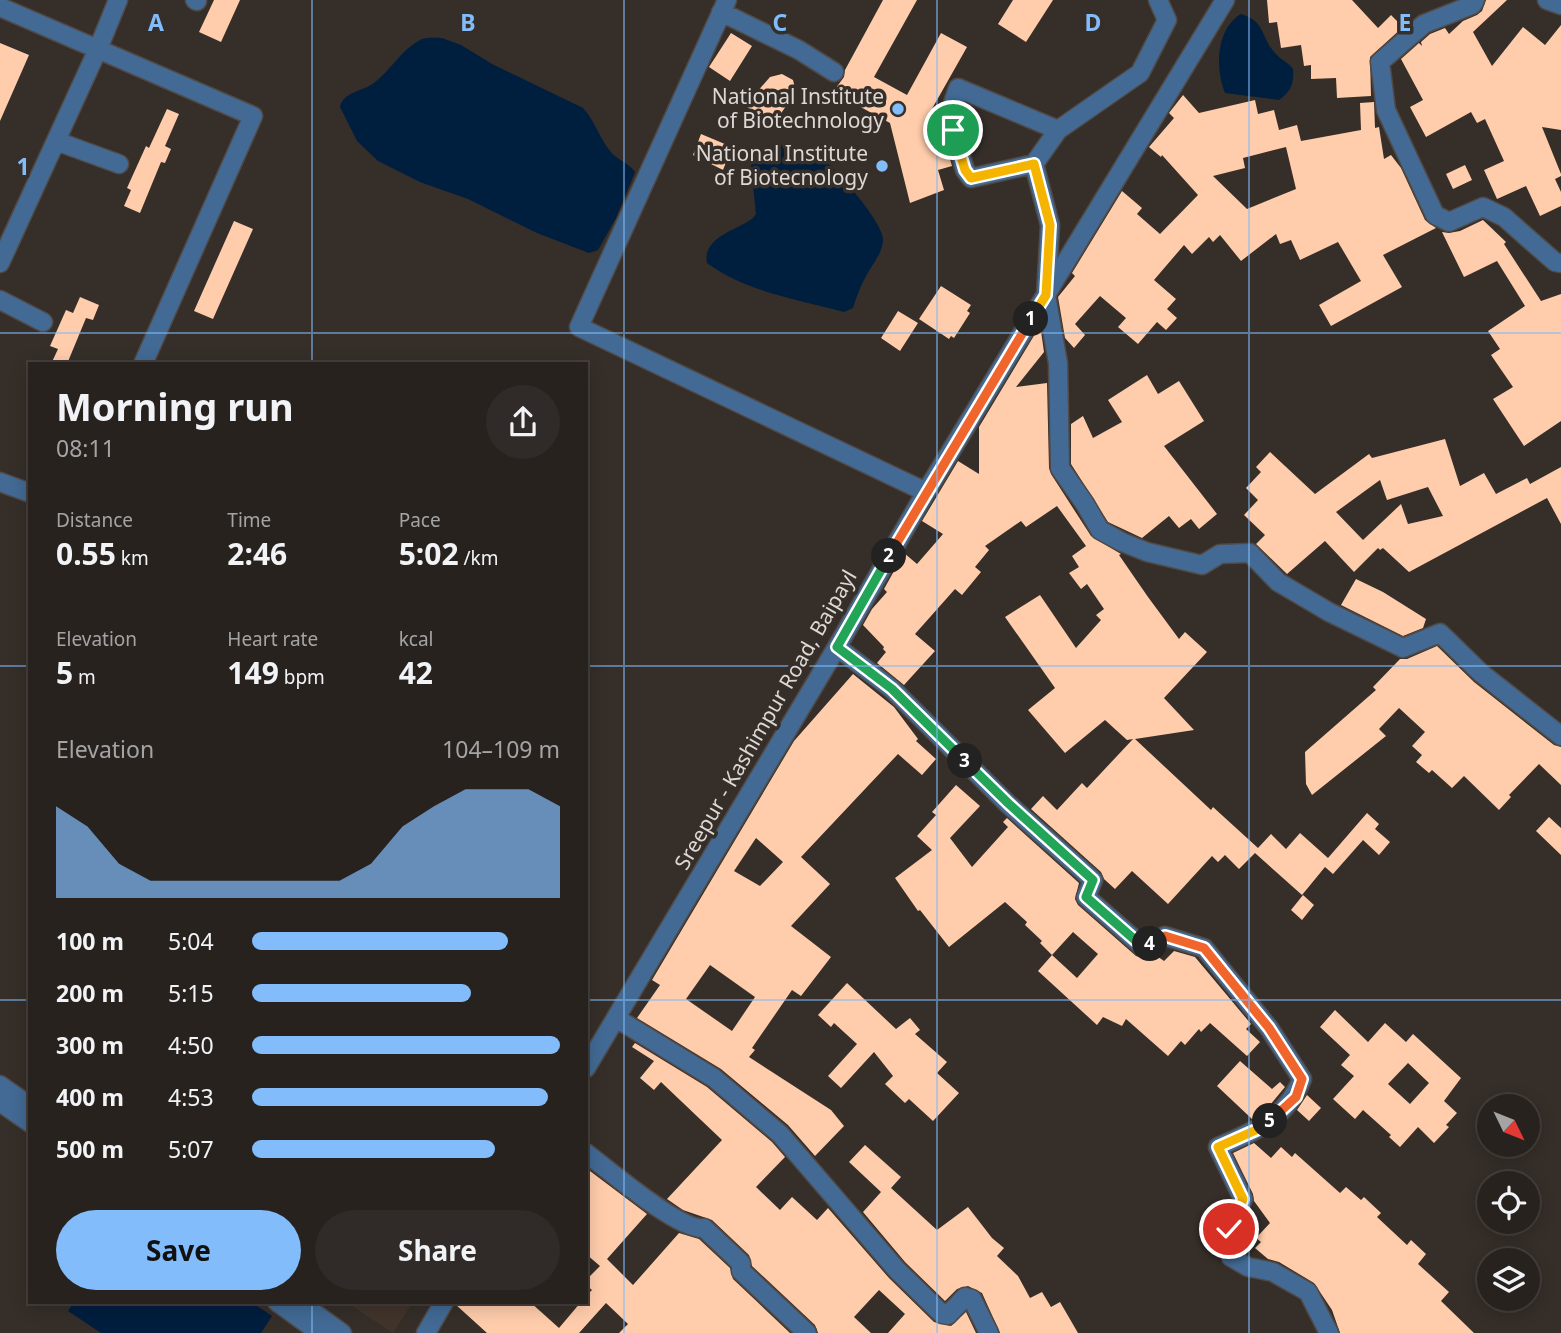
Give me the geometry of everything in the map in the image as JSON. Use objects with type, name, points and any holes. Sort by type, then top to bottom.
[{"type":"street","points":[[0,263],[99,49],[118,0]]},
{"type":"street","points":[[1058,130],[958,88],[944,130],[953,130],[965,170],[971,178],[1034,164],[1058,130],[1140,73],[1167,20],[1158,0]]},
{"type":"street","name":"Sreepur - Kashimpur Road, Baipayl","points":[[588,1065],[837,647],[926,492],[1225,0]]},
{"type":"street","points":[[1475,0],[1472,5],[1424,24],[1380,62],[1387,110],[1435,215],[1449,222],[1483,208],[1504,217],[1555,262],[1561,264]]},
{"type":"street","points":[[1547,0],[1561,5]]},
{"type":"street","points":[[834,72],[724,6],[579,327],[926,492]]},
{"type":"street","points":[[0,7],[253,116],[144,362]]},
{"type":"street","points":[[56,141],[119,164]]},
{"type":"street","points":[[1034,164],[1050,225],[1046,295],[1058,363],[1059,468],[1100,530],[1147,552],[1202,565],[1220,554],[1250,553],[1278,582],[1328,612],[1403,648],[1440,633],[1481,673],[1561,736]]},
{"type":"street","points":[[0,300],[43,322]]},
{"type":"street","points":[[0,482],[28,492]]},
{"type":"street","points":[[837,647],[892,689],[1009,804],[1093,880],[1086,897],[1143,947],[1165,936],[1204,948],[1269,1028],[1302,1079],[1296,1097],[1265,1126],[1218,1147],[1243,1199],[1229,1229],[1231,1257],[1248,1267],[1273,1272],[1308,1292],[1329,1333]]},
{"type":"street","points":[[616,1018],[714,1078],[780,1135],[897,1270],[942,1314],[948,1315],[965,1297],[972,1300],[989,1333]]},
{"type":"street","points":[[0,1085],[28,1106]]},
{"type":"street","points":[[0,1102],[28,1122]]},
{"type":"street","points":[[588,1154],[668,1214],[697,1229],[704,1228],[741,1263],[741,1271],[807,1333]]},
{"type":"street","points":[[280,1304],[320,1333]]},
{"type":"street","points":[[302,1304],[342,1333]]},
{"type":"street","points":[[426,1333],[443,1304]]},
{"type":"shaded area","points":[[349,1304],[412,1304],[393,1333]]},
{"type":"water","points":[[1241,14],[1255,21],[1271,48],[1293,69],[1291,87],[1279,100],[1225,93],[1219,61],[1222,39],[1233,21]]},
{"type":"water","points":[[442,38],[461,45],[492,64],[583,108],[612,154],[635,172],[616,218],[598,250],[589,253],[537,233],[468,199],[420,182],[378,161],[357,141],[340,107],[345,98],[374,83],[407,49],[420,40]]},
{"type":"water","points":[[780,145],[808,151],[824,160],[856,194],[881,231],[883,239],[879,255],[863,281],[853,308],[844,312],[755,288],[707,263],[707,254],[715,240],[756,214],[751,165],[770,148]]},
{"type":"water","points":[[73,1304],[254,1304],[272,1316],[261,1333],[101,1333],[68,1311]]},
{"type":"building","points":[[214,0],[240,0],[221,42],[199,32]]},
{"type":"building","name":"National Institute of Biotechnology","points":[[883,0],[917,0],[874,77],[907,95],[941,33],[967,47],[924,123],[930,144],[945,141],[952,166],[938,170],[944,190],[910,203],[890,123],[833,92],[844,77],[845,70]]},
{"type":"building","points":[[1013,0],[1053,0],[1026,42],[998,24]]},
{"type":"building","points":[[1267,0],[1352,0],[1378,28],[1391,15],[1403,27],[1370,57],[1371,96],[1337,98],[1336,78],[1311,79],[1311,65],[1304,66],[1301,45],[1281,48],[1277,22],[1269,23]]},
{"type":"building","points":[[1486,0],[1507,0],[1473,32],[1492,66],[1523,27],[1545,45],[1561,25],[1561,130],[1542,127],[1561,174],[1555,179],[1561,192],[1561,206],[1540,216],[1526,186],[1497,199],[1484,170],[1504,161],[1485,119],[1477,123],[1471,112],[1426,137],[1410,107],[1423,100],[1401,59],[1419,43],[1422,46],[1421,42],[1430,34],[1445,28],[1449,34],[1463,21],[1477,15],[1482,11]]},
{"type":"building","points":[[731,33],[752,46],[730,81],[709,67]]},
{"type":"building","points":[[0,43],[29,55],[0,121]]},
{"type":"building","points":[[782,74],[793,80],[796,92],[772,126],[742,103],[752,90],[756,93],[770,77]]},
{"type":"building","points":[[1183,95],[1199,113],[1255,100],[1258,114],[1274,110],[1279,130],[1297,125],[1301,141],[1361,130],[1360,103],[1374,102],[1375,128],[1379,127],[1384,159],[1391,155],[1401,168],[1425,220],[1436,228],[1383,255],[1402,287],[1331,326],[1319,305],[1361,281],[1338,242],[1300,260],[1291,240],[1280,244],[1276,234],[1241,261],[1220,235],[1213,242],[1209,237],[1192,254],[1184,245],[1154,280],[1176,299],[1167,309],[1177,318],[1166,330],[1157,322],[1138,344],[1118,327],[1126,318],[1100,296],[1075,324],[1085,335],[1074,348],[1065,338],[1058,297],[1075,276],[1072,273],[1122,191],[1142,208],[1137,214],[1160,234],[1198,195],[1162,155],[1161,157],[1149,147],[1174,118],[1169,113]],"holes":[[[1286,147],[1296,189],[1247,209],[1213,176],[1245,168],[1243,158]]]},
{"type":"building","points":[[167,109],[179,114],[165,146],[171,149],[165,163],[161,162],[140,213],[124,206],[131,190],[127,188]]},
{"type":"building","points":[[701,134],[732,147],[723,170],[693,155]]},
{"type":"building","points":[[1465,165],[1472,180],[1453,189],[1446,174]]},
{"type":"building","points":[[1483,220],[1506,242],[1504,244],[1541,301],[1561,294],[1561,421],[1524,446],[1493,399],[1513,387],[1491,355],[1500,349],[1488,331],[1525,306],[1497,261],[1464,277],[1442,232],[1460,231]]},
{"type":"building","points":[[234,221],[253,229],[213,319],[194,311]]},
{"type":"building","points":[[941,286],[971,305],[967,311],[970,313],[954,338],[951,336],[949,339],[919,319]]},
{"type":"building","points":[[80,297],[99,305],[93,320],[86,318],[68,362],[52,362],[58,349],[50,346],[66,310],[73,313]]},
{"type":"building","points":[[898,311],[918,323],[900,351],[881,338]]},
{"type":"building","points":[[1038,329],[1041,331],[1044,352],[1016,387],[1047,383],[1051,474],[1091,536],[1121,554],[1119,555],[1179,639],[1185,632],[1207,652],[1164,698],[1194,730],[1135,739],[1211,810],[1213,807],[1258,848],[1271,834],[1286,849],[1300,833],[1328,858],[1367,813],[1379,824],[1375,829],[1390,842],[1379,855],[1363,840],[1333,874],[1325,867],[1302,895],[1255,853],[1239,869],[1225,855],[1218,862],[1212,856],[1168,904],[1132,871],[1115,889],[1104,879],[1101,872],[1031,809],[1043,796],[1057,810],[1082,783],[1087,788],[1133,739],[1127,740],[1105,720],[1065,753],[1028,710],[1055,688],[1005,617],[1040,595],[1076,648],[1101,620],[1096,615],[1104,609],[1087,584],[1081,589],[1069,573],[1079,567],[1072,556],[1086,546],[1057,506],[1026,527],[1021,521],[985,546],[989,550],[975,567],[981,572],[962,595],[955,589],[915,634],[935,651],[904,685],[877,663],[886,652],[863,625],[872,609],[887,592],[884,589],[904,553],[917,564],[943,534],[922,521],[958,461],[979,474],[979,427]]},
{"type":"building","points":[[1147,375],[1158,394],[1179,381],[1204,421],[1164,446],[1217,514],[1199,529],[1191,519],[1179,528],[1169,516],[1142,538],[1108,522],[1071,464],[1071,424],[1083,416],[1093,438],[1122,422],[1108,400]]},
{"type":"building","points":[[1445,439],[1460,486],[1484,473],[1496,494],[1527,478],[1530,484],[1561,467],[1561,524],[1547,498],[1409,572],[1383,548],[1378,548],[1354,572],[1325,541],[1287,574],[1256,544],[1265,535],[1244,515],[1258,500],[1246,488],[1261,472],[1256,467],[1270,452],[1315,494],[1369,454],[1372,458]],"holes":[[[1380,480],[1387,500],[1428,487],[1443,516],[1408,524],[1401,504],[1363,540],[1336,512]]]},
{"type":"building","points":[[1356,579],[1383,592],[1426,619],[1423,628],[1403,636],[1341,605]]},
{"type":"building","points":[[1437,646],[1474,682],[1554,745],[1561,747],[1561,785],[1539,764],[1509,795],[1511,797],[1499,810],[1464,776],[1452,788],[1432,770],[1429,773],[1416,762],[1422,755],[1412,746],[1425,732],[1399,708],[1379,729],[1386,736],[1312,795],[1306,784],[1305,752],[1376,690],[1373,687],[1400,659],[1407,659]]},
{"type":"building","points":[[853,674],[894,707],[918,739],[916,741],[936,759],[922,775],[898,754],[801,857],[830,884],[791,926],[831,957],[801,996],[792,990],[752,1048],[755,1050],[749,1057],[831,1110],[844,1126],[815,1156],[788,1125],[721,1069],[637,1018],[660,985],[652,980],[794,741]],"holes":[[[756,838],[783,862],[760,886],[734,871]],[[710,965],[755,997],[732,1031],[686,999]]]},
{"type":"building","points":[[956,785],[980,806],[950,838],[972,867],[1008,827],[1003,822],[1007,818],[1079,883],[1075,899],[1078,905],[1136,956],[1142,958],[1154,954],[1164,961],[1174,951],[1195,957],[1251,1024],[1246,1029],[1260,1042],[1247,1056],[1210,1023],[1201,1032],[1199,1029],[1185,1045],[1181,1041],[1168,1056],[1126,1019],[1122,1026],[1103,1017],[1097,1025],[1038,971],[1052,955],[1025,925],[1027,922],[1005,902],[949,947],[920,910],[918,911],[895,878],[932,850],[917,836],[936,815],[932,812]],"holes":[[[1073,932],[1098,954],[1077,978],[1052,955]]]},
{"type":"building","points":[[1549,817],[1561,828],[1561,855],[1536,831]]},
{"type":"building","points":[[1303,895],[1314,905],[1302,920],[1291,910]]},
{"type":"building","points":[[847,983],[896,1029],[910,1018],[920,1030],[915,1034],[947,1062],[937,1073],[959,1093],[933,1121],[909,1099],[905,1103],[885,1084],[893,1076],[874,1052],[841,1088],[828,1076],[857,1044],[834,1023],[831,1027],[818,1015]]},
{"type":"building","points":[[1335,1010],[1368,1042],[1385,1023],[1406,1042],[1413,1034],[1461,1078],[1444,1101],[1457,1113],[1446,1125],[1449,1127],[1434,1143],[1418,1127],[1400,1147],[1389,1137],[1391,1135],[1363,1110],[1355,1119],[1333,1099],[1354,1076],[1341,1065],[1350,1055],[1320,1027]],"holes":[[[1408,1063],[1429,1083],[1410,1104],[1388,1084]]]},
{"type":"building","points":[[635,1043],[707,1087],[772,1142],[785,1157],[756,1187],[780,1210],[792,1197],[817,1220],[828,1208],[889,1278],[934,1322],[951,1326],[966,1312],[976,1333],[888,1333],[905,1314],[879,1290],[854,1317],[871,1333],[818,1333],[815,1325],[752,1266],[749,1255],[712,1220],[683,1210],[667,1199],[722,1140],[661,1082],[654,1090],[640,1078],[654,1061],[632,1047]]},
{"type":"building","points":[[1240,1061],[1272,1089],[1280,1082],[1285,1087],[1270,1105],[1252,1119],[1217,1086]]},
{"type":"building","points":[[1307,1095],[1321,1108],[1309,1121],[1297,1110]]},
{"type":"building","points":[[1254,1143],[1271,1158],[1281,1147],[1292,1157],[1295,1153],[1340,1193],[1346,1187],[1361,1200],[1364,1197],[1381,1213],[1377,1217],[1407,1245],[1411,1240],[1426,1254],[1418,1264],[1449,1292],[1441,1301],[1474,1333],[1340,1333],[1332,1310],[1314,1283],[1279,1262],[1268,1259],[1255,1248],[1261,1242],[1256,1238],[1270,1223],[1254,1201],[1233,1153]]},
{"type":"building","points":[[865,1145],[901,1177],[891,1188],[937,1230],[968,1207],[992,1238],[1004,1248],[997,1256],[1018,1276],[1030,1298],[1042,1292],[1051,1307],[1060,1302],[1078,1333],[1000,1333],[982,1293],[968,1286],[957,1289],[945,1301],[905,1262],[863,1212],[881,1192],[849,1162]]},
{"type":"building","points":[[588,1170],[647,1214],[607,1259],[633,1285],[679,1233],[699,1239],[730,1268],[733,1279],[790,1333],[619,1333],[628,1324],[606,1303],[579,1333],[487,1333],[455,1304],[532,1304],[559,1328],[579,1304],[588,1304],[588,1294],[592,1290],[588,1287],[588,1278],[600,1266],[588,1256]]},
{"type":"place","name":"National Institute of Biotechnology","points":[[898,109]]},
{"type":"place","name":"National Institute of Biotecnology","points":[[882,166]]},
{"type":"route","points":[[953,130],[965,170],[971,178],[1034,164],[1050,225],[1046,295],[926,492],[837,647],[892,689],[1009,804],[1093,880],[1086,897],[1143,947],[1165,936],[1204,948],[1269,1028],[1302,1079],[1296,1097],[1265,1126],[1218,1147],[1243,1199],[1229,1229]]}]
